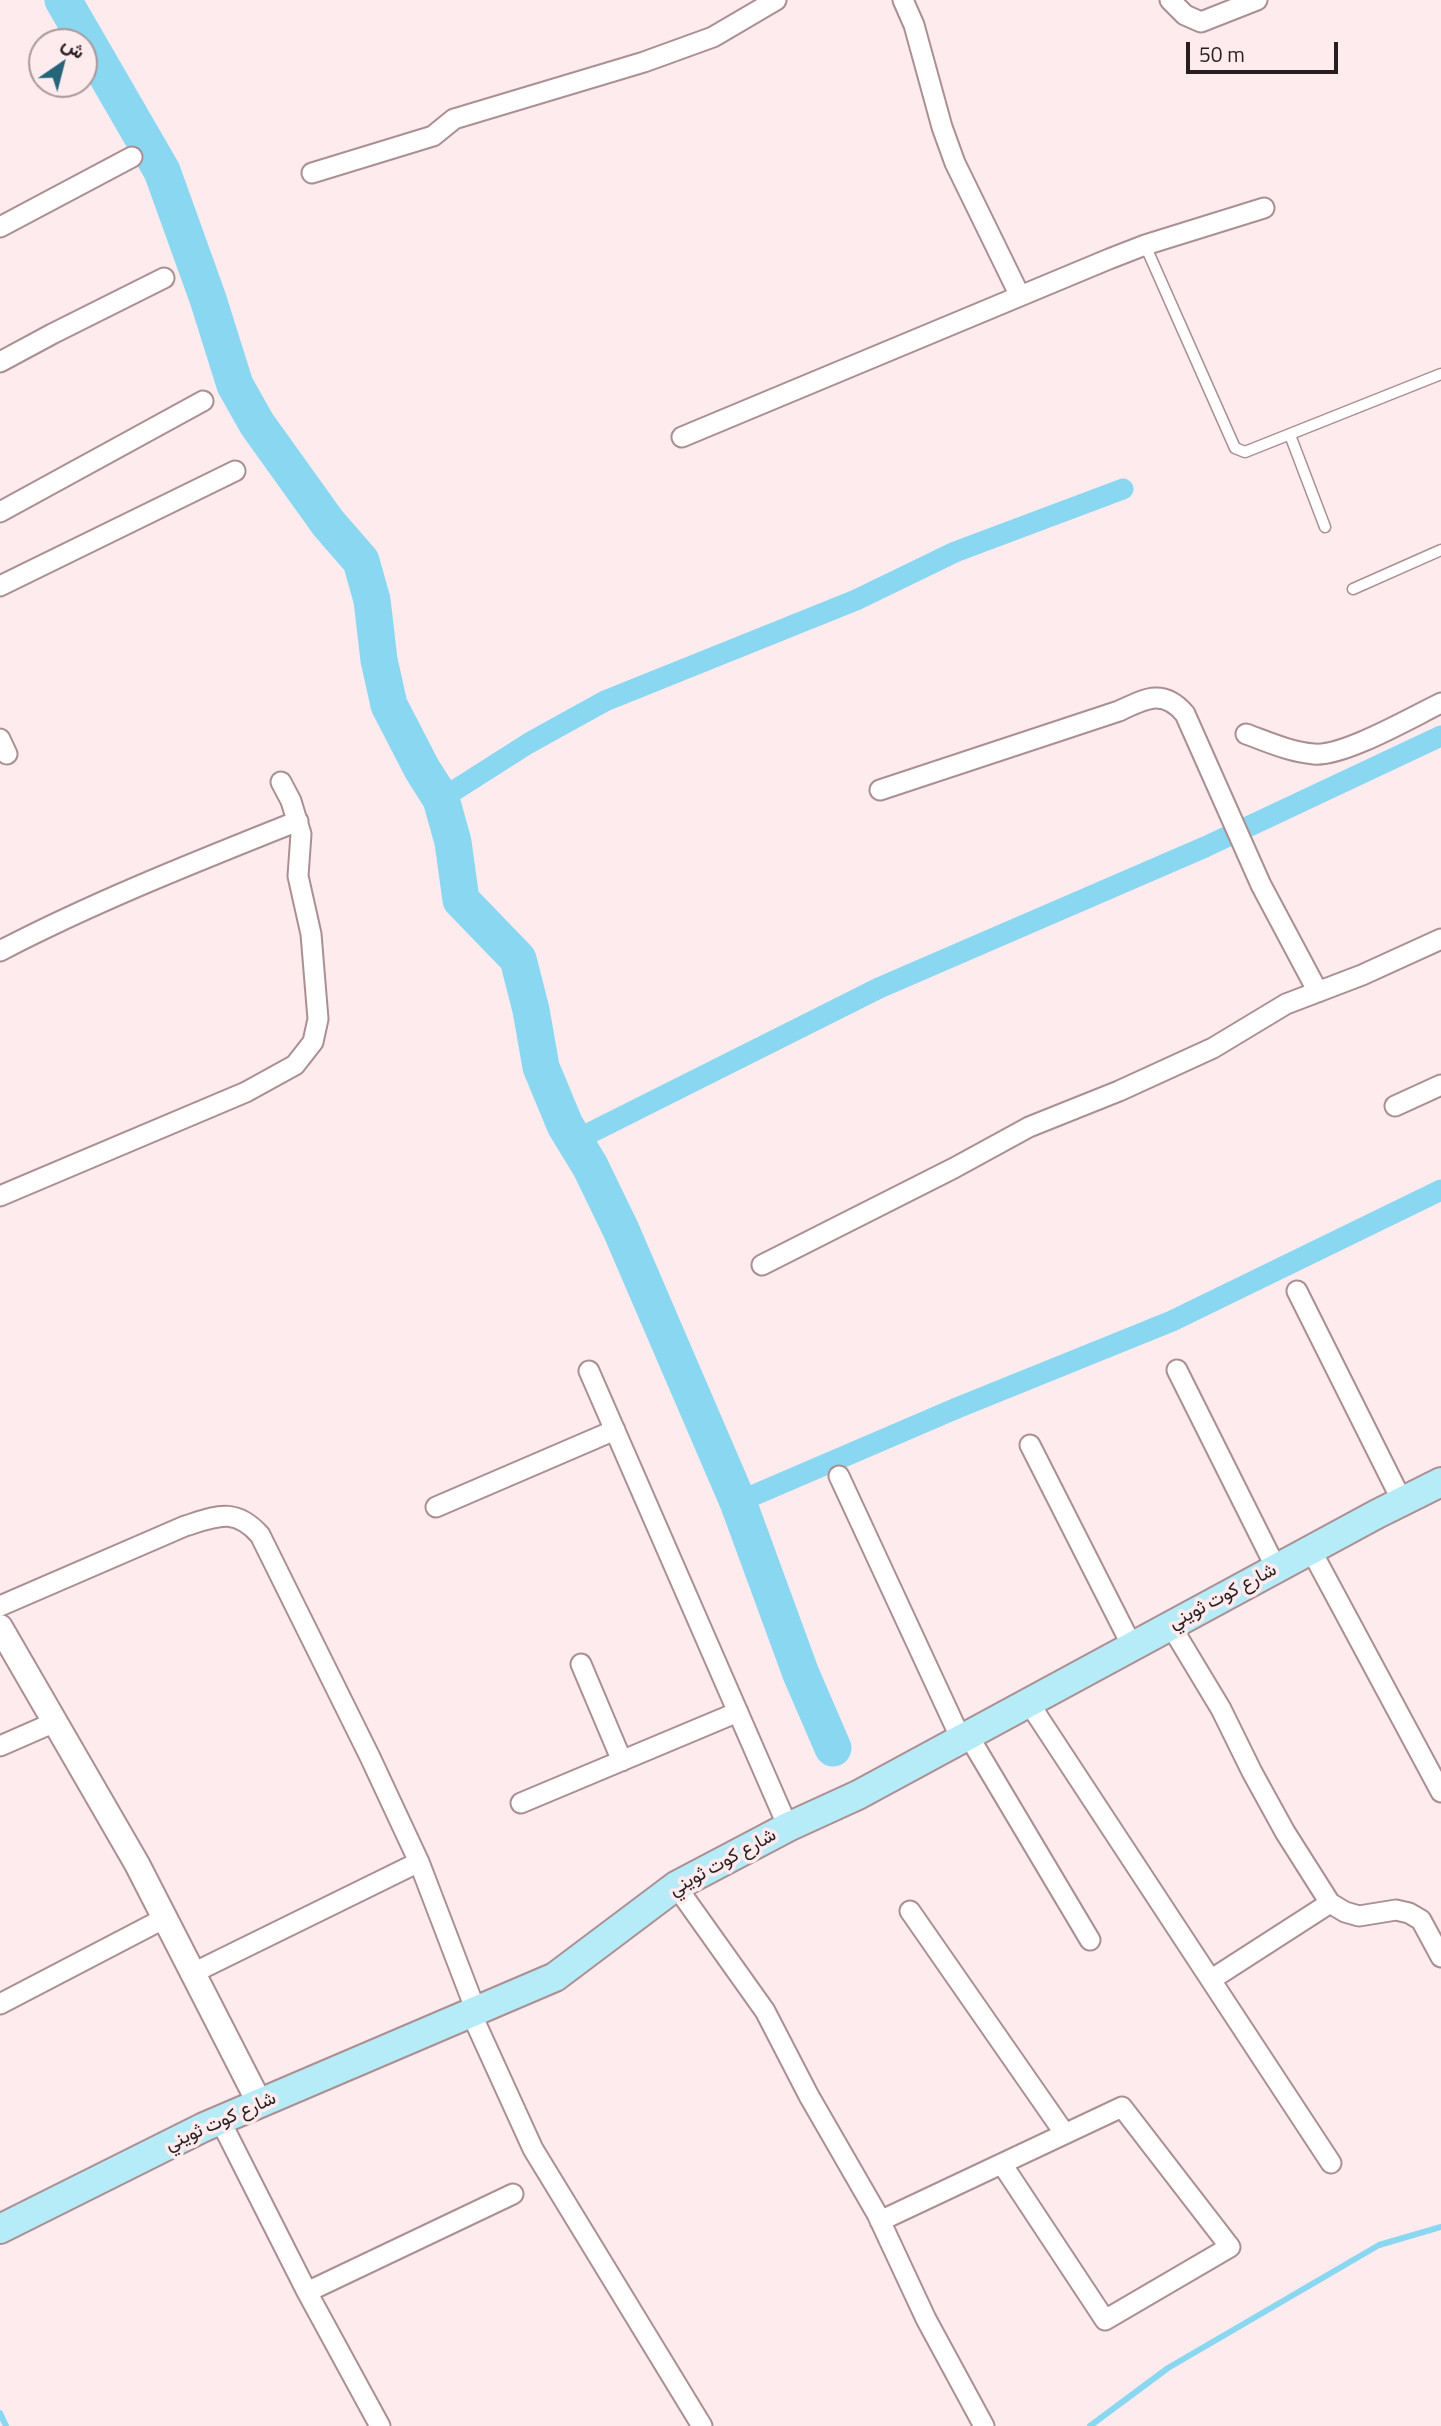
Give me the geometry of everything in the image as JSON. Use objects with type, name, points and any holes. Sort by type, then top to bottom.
[{"type":"main road","name":"شارع كوت ثويني","points":[[0,2229],[220,2120],[555,1977],[676,1886],[788,1826],[858,1795],[1441,1482]]},
{"type":"street","points":[[312,173],[433,136],[454,119],[644,62],[713,37],[776,0]]},
{"type":"street","points":[[904,0],[955,163],[1019,295]]},
{"type":"street","points":[[1170,0],[1185,15],[1201,22],[1257,0]]},
{"type":"street","points":[[0,227],[132,158]]},
{"type":"street","points":[[682,436],[1145,245],[1264,208]]},
{"type":"street","points":[[0,362],[164,278]]},
{"type":"street","points":[[0,512],[203,401]]},
{"type":"street","points":[[0,586],[235,471]]},
{"type":"street","points":[[880,790],[1119,711],[1146,699],[1162,698],[1175,702],[1185,714],[1261,884],[1318,992]]},
{"type":"street","points":[[1246,734],[1293,751],[1318,755],[1343,749],[1441,704]]},
{"type":"street","points":[[0,1196],[246,1092],[295,1065],[313,1042],[318,1019],[311,934],[298,876],[301,834],[299,821],[281,782]]},
{"type":"street","points":[[0,951],[176,870],[299,821]]},
{"type":"street","points":[[762,1265],[1029,1127],[1119,1091],[1213,1048],[1286,1004],[1362,975],[1441,939]]},
{"type":"street","points":[[1395,1106],[1441,1085]]},
{"type":"street","points":[[1297,1291],[1402,1501]]},
{"type":"street","points":[[1177,1370],[1276,1569]]},
{"type":"street","points":[[589,1371],[788,1826]]},
{"type":"street","points":[[436,1507],[615,1430]]},
{"type":"street","points":[[1030,1446],[1132,1646]]},
{"type":"street","points":[[839,1476],[965,1737],[1090,1940]]},
{"type":"street","points":[[0,1606],[184,1526],[211,1518],[232,1516],[248,1521],[261,1535],[419,1862],[473,2012],[533,2149],[702,2426]]},
{"type":"street","points":[[1311,1550],[1441,1792]]},
{"type":"street","points":[[1171,1626],[1221,1709],[1285,1832],[1330,1903],[1359,1916],[1396,1910],[1409,1913],[1421,1920],[1441,1957]]},
{"type":"street","points":[[0,1627],[122,1837],[260,2104]]},
{"type":"street","points":[[581,1664],[622,1761]]},
{"type":"street","points":[[1029,1703],[1331,2163]]},
{"type":"street","points":[[521,1803],[737,1713]]},
{"type":"street","points":[[0,1745],[55,1723]]},
{"type":"street","points":[[192,1973],[419,1862]]},
{"type":"street","points":[[676,1886],[765,2011],[880,2221],[926,2319],[984,2426]]},
{"type":"street","points":[[1212,1979],[1330,1903]]},
{"type":"street","points":[[910,1912],[1065,2134]]},
{"type":"street","points":[[0,2004],[165,1919]]},
{"type":"street","points":[[880,2221],[1122,2107],[1230,2247],[1105,2320],[1002,2164]]},
{"type":"street","points":[[220,2120],[307,2292],[379,2426]]},
{"type":"street","points":[[307,2292],[513,2194]]},
{"type":"lane","points":[[1145,245],[1236,448],[1245,452],[1441,374]]},
{"type":"lane","points":[[1290,435],[1325,527]]},
{"type":"lane","points":[[1353,589],[1441,550]]},
{"type":"waterway","points":[[63,0],[162,171],[208,299],[235,385],[257,424],[328,523],[361,561],[372,600],[379,660],[389,705],[422,769],[441,799],[453,842],[461,900],[518,959],[541,1067],[565,1125],[590,1166],[621,1230],[738,1502],[801,1674],[833,1748]]},
{"type":"waterway","points":[[441,799],[529,743],[605,701],[856,600],[955,552],[1123,489]]},
{"type":"waterway","points":[[574,1141],[879,988],[1205,847],[1441,736]]},
{"type":"waterway","points":[[738,1502],[957,1408],[1172,1321],[1441,1190]]},
{"type":"waterway","points":[[1090,2426],[1168,2368],[1379,2245],[1441,2227]]},
{"type":"waterway","points":[[0,2413],[6,2426]]}]
